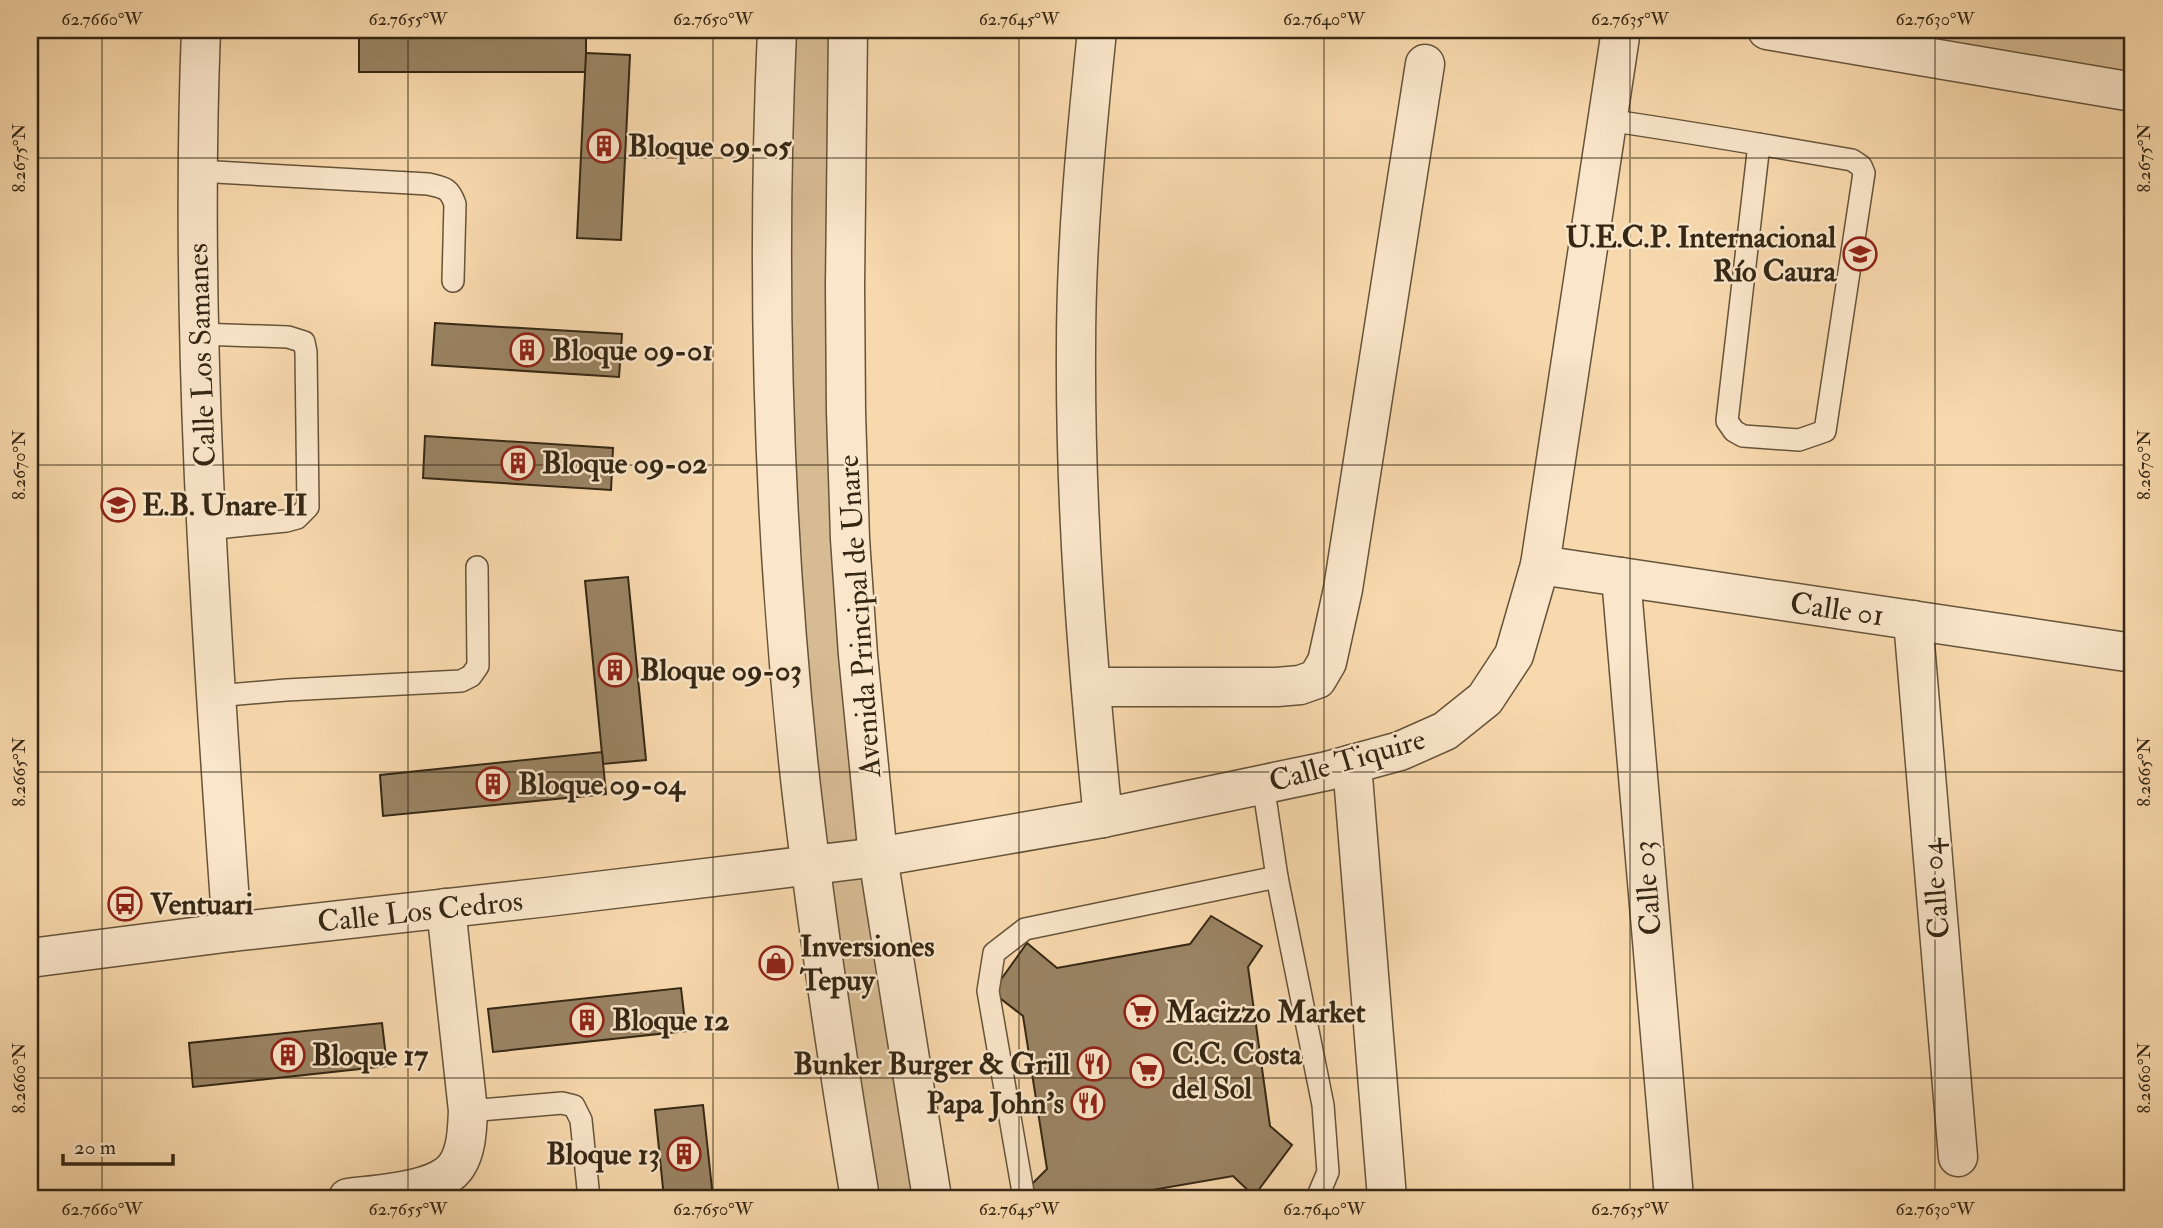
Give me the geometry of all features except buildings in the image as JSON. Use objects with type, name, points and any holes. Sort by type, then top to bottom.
[{"type":"street","name":"Calle Los Samanes","points":[[201,30],[199,334],[216,696],[232,932]]},
{"type":"street","points":[[777,30],[772,157],[775,403],[786,626],[811,866],[860,1198]]},
{"type":"street","name":"Avenida Principal de Unare","points":[[848,30],[845,286],[850,526],[858,654],[878,857],[932,1198]]},
{"type":"street","name":"Calle Tiquire","points":[[811,866],[1103,818],[1352,764],[1400,751],[1445,731],[1485,699],[1514,654],[1541,565],[1620,30]]},
{"type":"street","points":[[1767,30],[2133,92]]},
{"type":"street","points":[[1097,31],[1084,153],[1076,347],[1079,492],[1091,687],[1103,818]]},
{"type":"street","points":[[1091,687],[1300,685],[1317,679],[1327,662],[1343,590],[1425,64]]},
{"type":"street","name":"Calle 01","points":[[1541,565],[2133,653]]},
{"type":"street","name":"Calle 03","points":[[1620,577],[1674,1198]]},
{"type":"street","name":"Calle 04","points":[[1913,620],[1958,1157]]},
{"type":"street","points":[[1352,764],[1387,1198]]},
{"type":"street","name":"Calle Los Cedros","points":[[30,958],[232,932],[811,866]]},
{"type":"street","points":[[348,1198],[422,1187],[439,1180],[457,1167],[466,1140],[468,1111],[446,908]]},
{"type":"lane","points":[[1607,120],[1759,144],[1852,160],[1861,166],[1864,173],[1825,431],[1799,440],[1743,436],[1734,431],[1727,421],[1759,144]]},
{"type":"lane","points":[[198,171],[428,184],[444,188],[451,193],[455,204],[453,281]]},
{"type":"lane","points":[[199,334],[288,337],[304,342],[306,352],[307,507],[297,518],[286,521],[207,529]]},
{"type":"lane","points":[[216,696],[461,681],[471,676],[478,666],[477,567]]},
{"type":"lane","points":[[1263,784],[1277,877],[1323,1105],[1328,1172],[1317,1198]]},
{"type":"lane","points":[[1024,1198],[988,991],[994,953],[1026,929],[1277,877]]},
{"type":"lane","points":[[468,1111],[562,1104],[574,1106],[581,1120],[589,1198]]},
{"type":"shaded area","points":[[777,30],[848,30],[846,412],[932,1198],[860,1198],[825,970],[772,131]]},
{"type":"shaded area","points":[[1767,30],[2133,30],[2133,92]]},
{"type":"place","name":"Bloque 09-05","points":[[604,146]]},
{"type":"place","name":"U.E.C.P. Internacional Río Caura","points":[[1860,254]]},
{"type":"place","name":"Bloque 09-01","points":[[527,350]]},
{"type":"place","name":"Bloque 09-02","points":[[518,463]]},
{"type":"place","name":"E.B. Unare II","points":[[118,505]]},
{"type":"place","name":"Bloque 09-03","points":[[615,670]]},
{"type":"place","name":"Bloque 09-04","points":[[493,784]]},
{"type":"place","name":"Ventuari","points":[[125,904]]},
{"type":"place","name":"Inversiones Tepuy","points":[[776,963]]},
{"type":"place","name":"Macizzo Market","points":[[1141,1012]]},
{"type":"place","name":"Bloque 12","points":[[587,1020]]},
{"type":"place","name":"Bloque 17","points":[[288,1055]]},
{"type":"place","name":"Bunker Burger & Grill","points":[[1094,1064]]},
{"type":"place","name":"C.C. Costa del Sol","points":[[1147,1071]]},
{"type":"place","name":"Papa John's","points":[[1088,1103]]},
{"type":"place","name":"Bloque 13","points":[[684,1154]]}]
